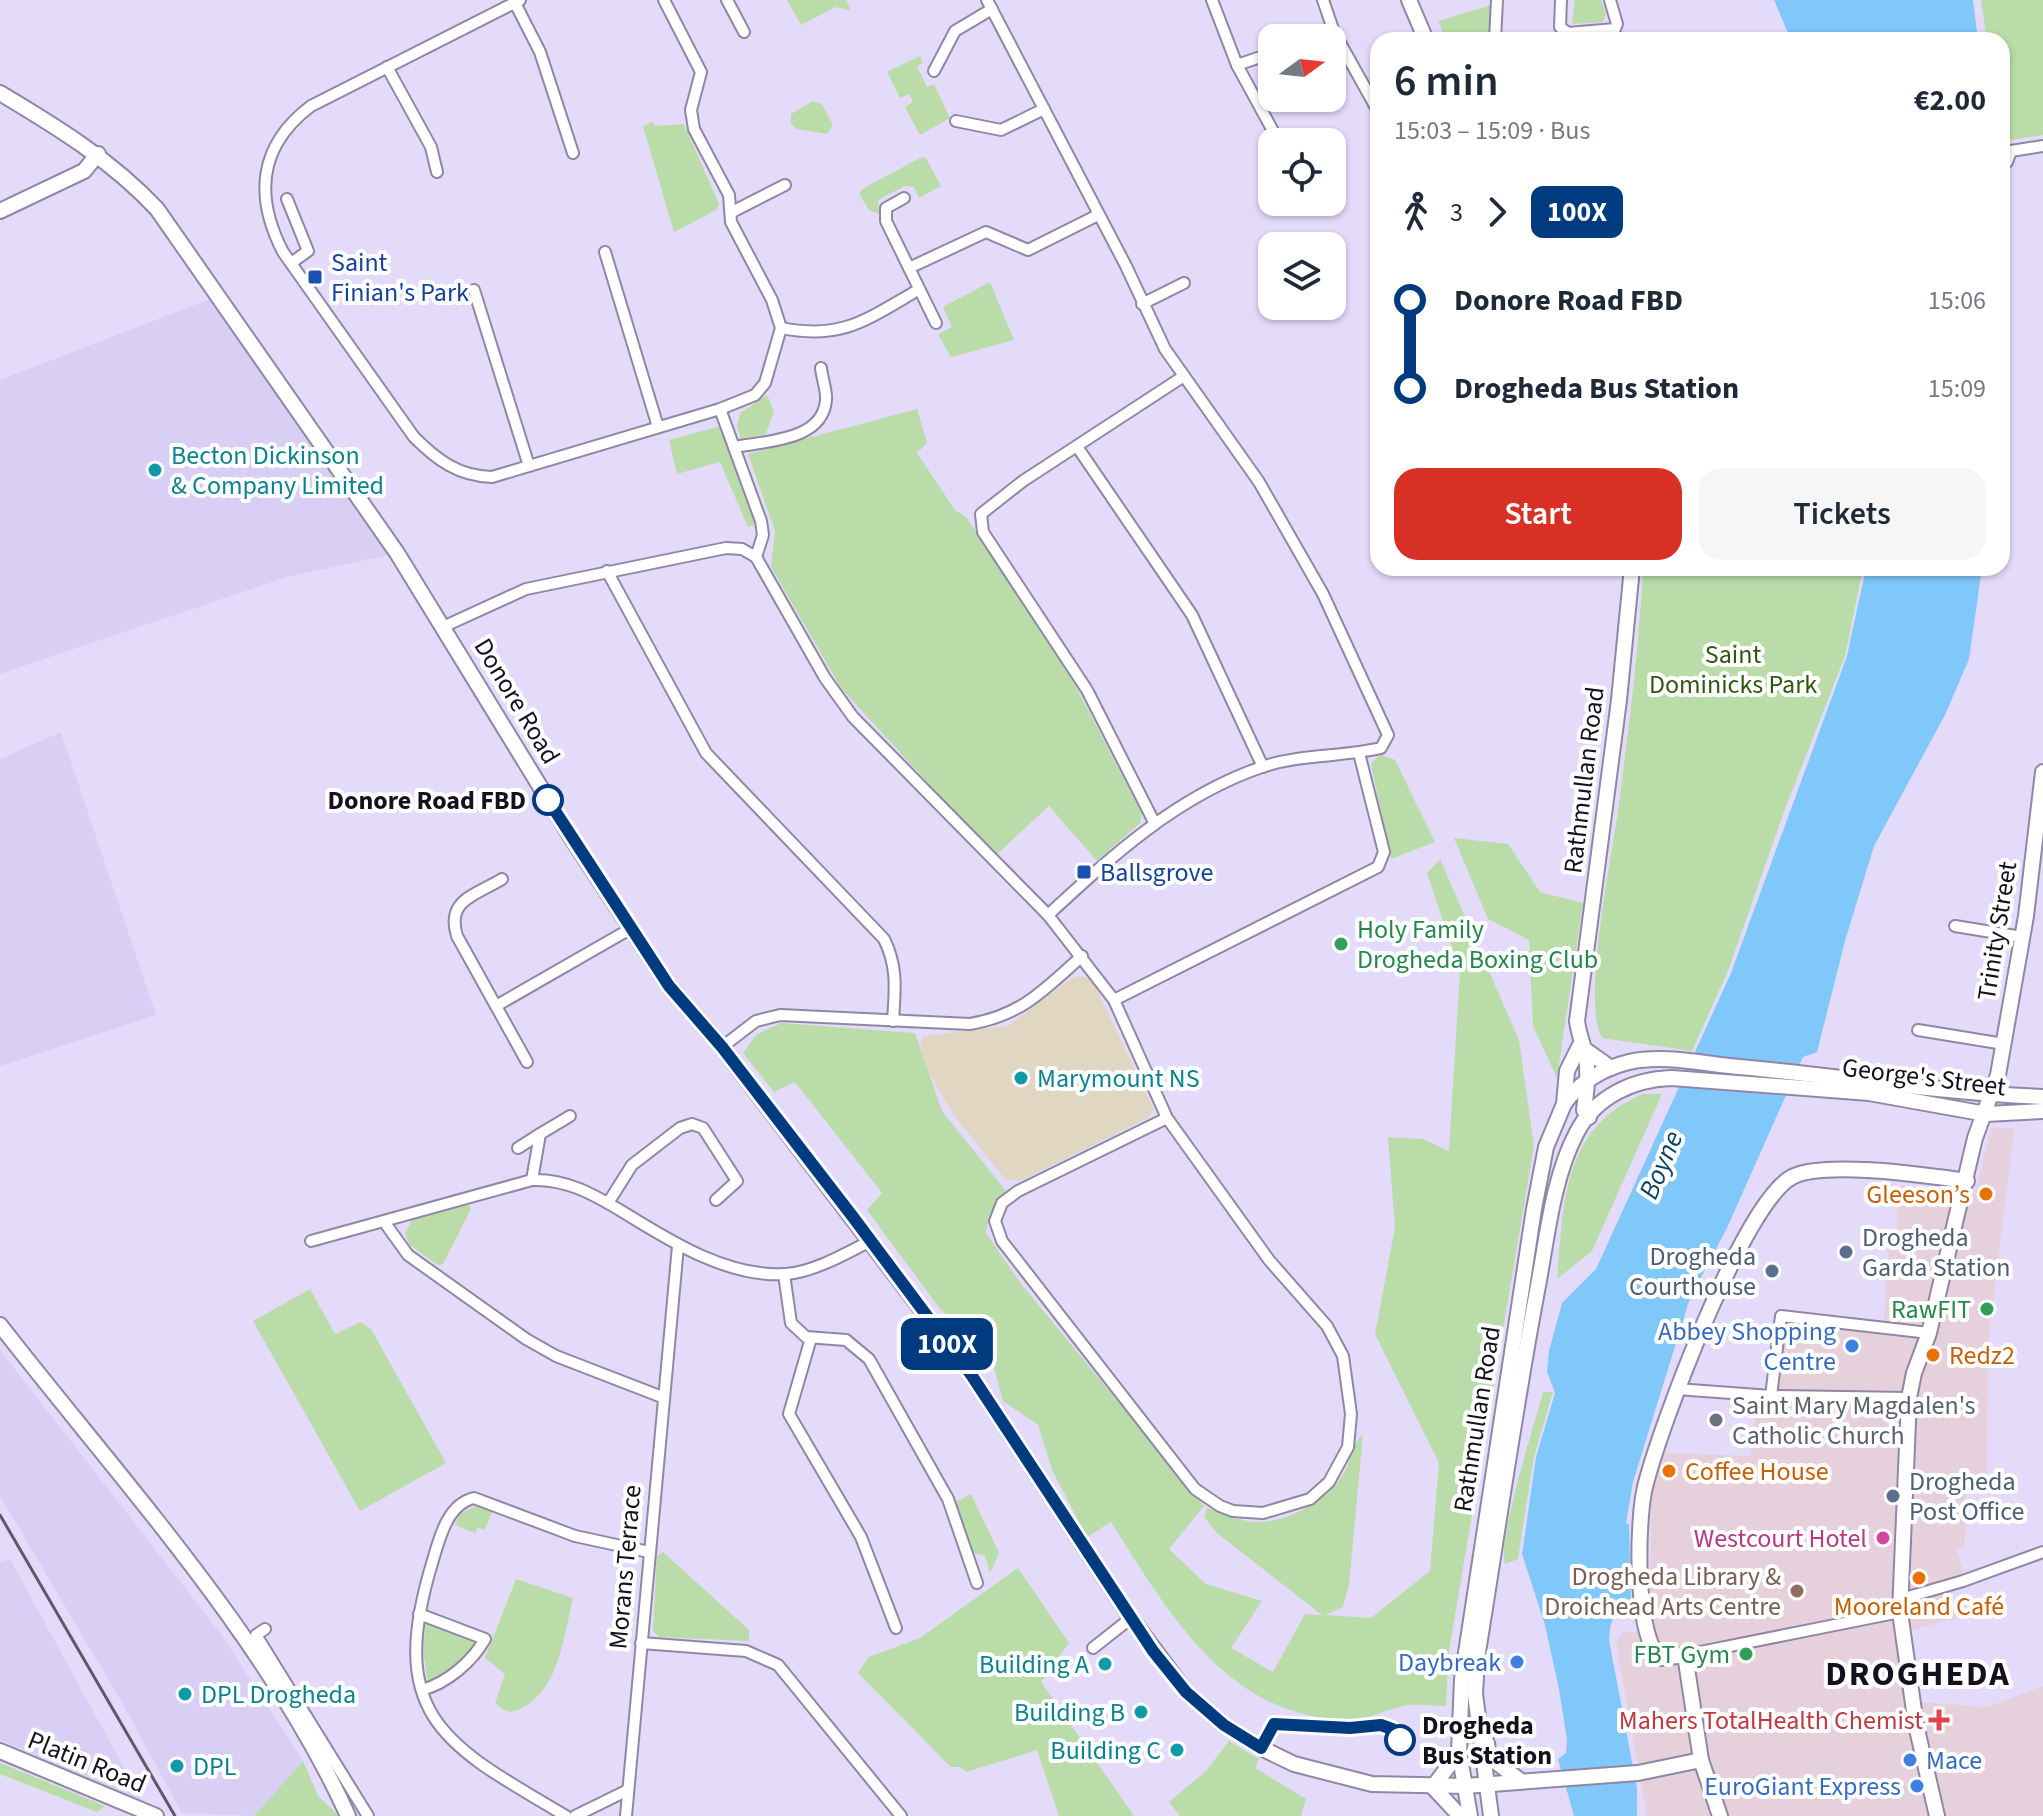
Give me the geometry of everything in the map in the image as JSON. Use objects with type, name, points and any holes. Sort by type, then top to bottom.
[{"type":"street","points":[[573,153],[540,52],[518,2],[311,106],[288,123],[268,163],[268,223],[291,263],[414,437],[435,458],[457,471],[492,477],[720,409],[755,395],[765,383],[781,328],[772,300],[731,222],[729,195],[694,129],[691,110],[701,72],[664,0]]},
{"type":"street","points":[[727,0],[744,32]]},
{"type":"street","points":[[1212,0],[1237,65],[1271,128]]},
{"type":"street","points":[[1323,0],[1331,24]]},
{"type":"street","points":[[1409,0],[1423,32]]},
{"type":"street","points":[[1495,32],[1497,0]]},
{"type":"street","points":[[1561,0],[1560,27],[1567,32]]},
{"type":"street","points":[[1580,32],[1615,29],[1617,24],[1610,0]]},
{"type":"street","points":[[934,71],[955,31],[990,4],[1165,349],[1259,482],[1323,594],[1388,735],[1381,748],[1359,753],[1330,753],[1263,767],[1208,790],[1154,822],[1048,915]]},
{"type":"street","points":[[1346,54],[1370,97]]},
{"type":"street","points":[[1237,65],[1258,58]]},
{"type":"street","points":[[387,67],[431,147],[437,172]]},
{"type":"street","name":"Donore Road","points":[[0,93],[98,154],[157,209],[268,363],[445,626],[530,771],[669,986],[722,1047],[872,1240],[972,1376],[1131,1618],[1186,1692],[1243,1738],[1294,1764],[1348,1780],[1433,1787],[1465,1786],[1634,1773],[1701,1760]]},
{"type":"street","points":[[956,121],[1001,130],[1044,109]]},
{"type":"street","points":[[2010,154],[2011,151],[2043,146]]},
{"type":"street","points":[[0,211],[84,171],[98,154]]},
{"type":"street","points":[[732,212],[785,185]]},
{"type":"street","points":[[904,198],[886,208],[886,221],[936,323]]},
{"type":"street","points":[[287,199],[308,251],[291,263]]},
{"type":"street","points":[[909,268],[986,232],[1028,250],[1098,215]]},
{"type":"street","points":[[605,252],[658,427]]},
{"type":"street","points":[[1142,304],[1184,283]]},
{"type":"street","points":[[474,290],[529,466]]},
{"type":"street","points":[[781,328],[814,335],[832,333],[918,290]]},
{"type":"street","points":[[735,447],[794,437],[816,424],[826,402],[821,368]]},
{"type":"street","points":[[1154,822],[1087,690],[983,532],[981,514],[1023,481],[1078,448],[1184,376]]},
{"type":"street","points":[[720,409],[761,521],[763,535],[756,557]]},
{"type":"street","points":[[1078,448],[1192,615],[1263,767]]},
{"type":"street","points":[[445,626],[526,589],[607,571],[726,548],[742,549],[756,557],[825,678],[853,717],[1048,915],[1082,956],[1114,1000],[1167,1118],[1269,1260],[1327,1326],[1343,1356],[1351,1414],[1348,1447],[1329,1482],[1310,1499],[1290,1508],[1263,1513],[1233,1511],[1195,1489],[1046,1300],[1002,1241],[995,1221],[1002,1203],[1018,1191],[1167,1118]]},
{"type":"street","points":[[607,571],[706,753],[884,939],[894,958],[893,1021]]},
{"type":"street","name":"Rathmullan Road","points":[[1491,1816],[1475,1694],[1522,1370],[1552,1211],[1577,1132],[1589,1117],[1584,1110],[1588,1079],[1586,1053],[1580,1045],[1577,1021],[1619,700],[1631,576]]},
{"type":"street","points":[[1114,1000],[1378,867],[1384,852],[1359,753]]},
{"type":"street","name":"Trinity Street","points":[[1937,1816],[1909,1685],[1901,1606],[1909,1398],[1914,1373],[1929,1333],[1975,1138],[1986,1114],[2004,1044],[2022,937],[2043,772]]},
{"type":"street","points":[[502,879],[456,907],[452,919],[457,936],[527,1062]]},
{"type":"street","points":[[1955,926],[2022,937]]},
{"type":"street","points":[[496,1006],[630,929]]},
{"type":"street","points":[[722,1047],[768,1016],[970,1024],[997,1019],[1026,1006],[1082,956]]},
{"type":"street","points":[[1918,1030],[2004,1044]]},
{"type":"street","points":[[1580,1045],[1611,1068]]},
{"type":"street","name":"Rathmullan Road","points":[[1470,1816],[1459,1752],[1469,1631],[1546,1147],[1564,1104],[1571,1064],[1580,1045]]},
{"type":"street","points":[[1564,1104],[1588,1079],[1632,1061],[1678,1061],[1804,1080]]},
{"type":"street","points":[[1571,1064],[1576,1073],[1620,1090]]},
{"type":"street","points":[[1589,1117],[1620,1090],[1642,1080],[1804,1080]]},
{"type":"street","name":"George's Street","points":[[1804,1080],[2043,1097]]},
{"type":"street","name":"George's Street","points":[[1804,1080],[1986,1114],[2043,1111]]},
{"type":"street","points":[[518,1148],[570,1116]]},
{"type":"street","points":[[608,1203],[632,1165],[680,1128],[692,1124],[703,1128],[737,1181],[716,1200]]},
{"type":"street","points":[[532,1180],[540,1134]]},
{"type":"street","points":[[1967,1181],[1845,1171],[1805,1171],[1778,1187],[1721,1287],[1677,1389],[1644,1489],[1641,1567],[1644,1627],[1652,1652],[1661,1658],[1685,1655],[1901,1606],[2043,1552]]},
{"type":"street","points":[[311,1241],[532,1180],[554,1179],[608,1203],[678,1246],[728,1265],[784,1274],[872,1240]]},
{"type":"street","points":[[385,1223],[408,1255],[526,1339],[556,1356],[662,1397]]},
{"type":"street","name":"Morans Terrace","points":[[626,1816],[678,1246]]},
{"type":"street","points":[[784,1274],[787,1315],[798,1331],[811,1338],[846,1340],[869,1359],[948,1499],[977,1583]]},
{"type":"street","points":[[1771,1396],[1781,1316],[1929,1333]]},
{"type":"street","points":[[0,1325],[206,1586],[368,1816]]},
{"type":"street","points":[[811,1338],[789,1414],[861,1537],[896,1628]]},
{"type":"street","points":[[1677,1389],[1771,1396],[1909,1398]]},
{"type":"street","points":[[566,1816],[483,1767],[456,1747],[439,1726],[422,1690],[415,1633],[435,1553],[452,1511],[461,1501],[474,1498],[490,1501],[575,1536],[649,1552]]},
{"type":"street","points":[[419,1614],[485,1639],[468,1661],[435,1686],[422,1690]]},
{"type":"street","points":[[1093,1648],[1131,1618]]},
{"type":"street","points":[[265,1629],[256,1635],[325,1758],[348,1816]]},
{"type":"street","points":[[641,1643],[746,1651],[778,1665],[901,1816]]},
{"type":"street","points":[[1685,1655],[1701,1760],[1720,1816]]},
{"type":"street","points":[[1475,1694],[1484,1709],[1489,1757],[1521,1781]]},
{"type":"street","name":"Platin Road","points":[[0,1751],[156,1816]]},
{"type":"street","points":[[1459,1752],[1433,1787],[1460,1816]]},
{"type":"street","points":[[575,1816],[628,1790]]},
{"type":"shaded area","points":[[210,299],[397,553],[287,577],[0,674],[0,380]]},
{"type":"shaded area","points":[[61,732],[156,1015],[0,1066],[0,759]]},
{"type":"shaded area","points":[[1072,978],[1088,978],[1097,990],[1154,1110],[1146,1119],[1020,1181],[1005,1179],[953,1114],[929,1073],[920,1046],[923,1036],[1008,1026]]},
{"type":"shaded area","points":[[1991,1128],[2014,1128],[1988,1342],[1987,1480],[1966,1481],[1965,1545],[1957,1551],[1965,1577],[1949,1583],[1956,1618],[1909,1631],[1920,1702],[1988,1707],[2043,1686],[2043,1816],[1647,1816],[1616,1643],[1622,1633],[1650,1630],[1651,1498],[1663,1453],[1750,1456],[1757,1404],[1772,1405],[1787,1320],[1883,1330],[1889,1245],[1896,1243],[1898,1185],[1975,1193]]},
{"type":"shaded area","points":[[0,1350],[221,1634],[303,1761],[254,1816],[182,1813],[125,1708],[0,1496]]},
{"type":"shaded area","points":[[10,1559],[145,1806],[0,1740],[0,1562]]},
{"type":"green space","points":[[787,0],[846,0],[851,11],[836,7],[801,25]]},
{"type":"green space","points":[[1575,0],[1601,0],[1606,14],[1603,22],[1572,24]]},
{"type":"green space","points":[[1981,0],[2043,0],[2043,135],[2010,140],[2010,32],[1986,32]]},
{"type":"green space","points":[[1492,5],[1492,32],[1443,32],[1438,21]]},
{"type":"green space","points":[[920,56],[923,63],[917,66],[927,87],[934,84],[950,118],[920,135],[905,107],[913,102],[909,94],[900,98],[887,72]]},
{"type":"green space","points":[[813,101],[822,104],[833,125],[827,134],[797,129],[791,124],[791,114]]},
{"type":"green space","points":[[653,122],[655,126],[684,124],[719,204],[716,210],[674,232],[643,126]]},
{"type":"green space","points":[[922,157],[926,158],[941,186],[919,198],[914,187],[905,186],[878,200],[879,214],[869,210],[859,194],[862,189]]},
{"type":"green space","points":[[990,282],[1014,340],[951,357],[938,334],[952,327],[943,307]]},
{"type":"green space","points":[[767,395],[774,411],[766,434],[741,439],[737,426],[740,413]]},
{"type":"green space","points":[[917,409],[927,443],[917,453],[955,510],[966,517],[1071,677],[1142,814],[1140,823],[1097,861],[1049,806],[995,856],[841,688],[771,567],[775,531],[748,454]]},
{"type":"green space","points":[[721,426],[756,524],[748,527],[720,462],[677,474],[669,440]]},
{"type":"green space","name":"Saint Dominicks Park","points":[[1642,576],[1861,576],[1845,656],[1785,809],[1728,971],[1692,1051],[1602,1038],[1596,1020],[1597,961],[1639,627]]},
{"type":"green space","points":[[1380,754],[1395,760],[1435,842],[1391,859],[1371,764]]},
{"type":"green space","points":[[1454,838],[1508,844],[1540,892],[1583,903],[1557,1078],[1533,1026],[1529,940],[1488,919]]},
{"type":"green space","points":[[1440,859],[1519,1040],[1534,1146],[1448,1657],[1446,1706],[1409,1705],[1356,1720],[1306,1715],[1268,1701],[1235,1680],[1206,1654],[1156,1591],[1111,1522],[1087,1537],[1053,1472],[1038,1425],[1003,1401],[989,1349],[940,1309],[867,1210],[882,1193],[795,1082],[774,1092],[743,1053],[756,1035],[781,1023],[915,1033],[942,1111],[1006,1191],[989,1215],[986,1233],[1022,1285],[1204,1506],[1169,1549],[1206,1584],[1262,1601],[1231,1648],[1273,1672],[1305,1614],[1322,1615],[1217,1533],[1204,1517],[1207,1508],[1243,1520],[1261,1522],[1302,1510],[1327,1494],[1336,1484],[1363,1434],[1349,1585],[1343,1607],[1326,1615],[1371,1618],[1430,1571],[1439,1463],[1375,1334],[1395,1227],[1388,1137],[1423,1139],[1449,1151],[1460,972],[1427,873]]},
{"type":"green space","points":[[1643,1094],[1662,1094],[1592,1251],[1557,1279],[1566,1196],[1582,1147],[1596,1127],[1616,1109]]},
{"type":"green space","points":[[469,1204],[471,1209],[443,1264],[438,1265],[409,1244],[405,1233],[412,1220]]},
{"type":"green space","points":[[310,1289],[335,1334],[360,1322],[371,1329],[446,1463],[360,1511],[253,1321]]},
{"type":"green space","points":[[1543,1392],[1553,1392],[1534,1457],[1518,1559],[1505,1564],[1506,1531],[1511,1507]]},
{"type":"green space","points":[[971,1494],[999,1553],[990,1573],[985,1556],[972,1553],[954,1503]]},
{"type":"green space","points":[[478,1505],[493,1511],[484,1530],[478,1527],[475,1533],[455,1525],[460,1514]]},
{"type":"green space","points":[[663,1552],[749,1630],[749,1641],[659,1637],[653,1630],[657,1556]]},
{"type":"green space","points":[[1018,1568],[1069,1643],[1041,1682],[1134,1816],[1059,1816],[1037,1750],[966,1772],[961,1767],[951,1767],[858,1673],[869,1657],[920,1638]]},
{"type":"green space","points":[[516,1579],[573,1598],[559,1657],[547,1684],[527,1705],[510,1712],[495,1703],[505,1674],[485,1658]]},
{"type":"green space","points":[[426,1621],[475,1638],[479,1644],[472,1654],[434,1684],[428,1683],[423,1650]]},
{"type":"green space","points":[[1229,1741],[1259,1759],[1255,1768],[1306,1799],[1301,1816],[1180,1816],[1169,1802],[1206,1771]]},
{"type":"green space","points":[[303,1761],[318,1796],[339,1816],[254,1816]]},
{"type":"green space","points":[[0,1763],[105,1806],[97,1812],[0,1774]]},
{"type":"water","points":[[1774,0],[1973,0],[1977,32],[1788,32]]},
{"type":"water","name":"Boyne","points":[[1864,576],[1981,576],[1969,659],[1945,715],[1874,846],[1845,941],[1817,1052],[1803,1057],[1727,1228],[1690,1298],[1633,1482],[1626,1523],[1629,1524],[1631,1605],[1613,1618],[1609,1640],[1637,1788],[1637,1816],[1574,1816],[1558,1759],[1566,1753],[1567,1740],[1559,1689],[1545,1625],[1522,1554],[1536,1457],[1555,1393],[1547,1371],[1549,1351],[1562,1303],[1596,1269],[1731,973],[1847,656]]},
{"type":"railway","points":[[0,1515],[175,1816]]},
{"type":"bus line","name":"100X","points":[[548,800],[669,986],[722,1047],[872,1240],[972,1376],[1142,1635],[1186,1692],[1224,1725],[1261,1748],[1274,1724],[1350,1728],[1381,1725],[1392,1729],[1400,1740]]},
{"type":"place","name":"Saint Finian's Park","points":[[315,277]]},
{"type":"place","name":"Becton Dickinson & Company Limited","points":[[155,470]]},
{"type":"place","name":"Donore Road FBD","points":[[548,800]]},
{"type":"place","name":"Ballsgrove","points":[[1084,872]]},
{"type":"place","name":"Holy Family Drogheda Boxing Club","points":[[1341,944]]},
{"type":"place","name":"Marymount NS","points":[[1021,1078]]},
{"type":"place","name":"Gleeson’s","points":[[1986,1194]]},
{"type":"place","name":"Drogheda Garda Station","points":[[1846,1252]]},
{"type":"place","name":"Drogheda Courthouse","points":[[1772,1271]]},
{"type":"place","name":"RawFIT","points":[[1987,1309]]},
{"type":"place","name":"Abbey Shopping Centre","points":[[1852,1346]]},
{"type":"place","name":"Redz2","points":[[1933,1355]]},
{"type":"place","name":"Saint Mary Magdalen's Catholic Church","points":[[1716,1420]]},
{"type":"place","name":"Coffee House","points":[[1669,1471]]},
{"type":"place","name":"Drogheda Post Office","points":[[1893,1496]]},
{"type":"place","name":"Westcourt Hotel","points":[[1883,1538]]},
{"type":"place","name":"Mooreland Café","points":[[1919,1578]]},
{"type":"place","name":"Drogheda Library & Droichead Arts Centre","points":[[1797,1591]]},
{"type":"place","name":"FBT Gym","points":[[1746,1654]]},
{"type":"place","name":"Daybreak","points":[[1517,1662]]},
{"type":"place","name":"Building A","points":[[1105,1664]]},
{"type":"place","name":"DPL Drogheda","points":[[185,1694]]},
{"type":"place","name":"Building B","points":[[1141,1712]]},
{"type":"place","name":"Mahers TotalHealth Chemist","points":[[1939,1720]]},
{"type":"place","name":"Drogheda Bus Station","points":[[1400,1740]]},
{"type":"place","name":"Building C","points":[[1177,1750]]},
{"type":"place","name":"Mace","points":[[1910,1760]]},
{"type":"place","name":"DPL","points":[[177,1766]]},
{"type":"place","name":"EuroGiant Express","points":[[1917,1786]]},
{"type":"district","name":"DROGHEDA","points":[[1918,1674]]}]
